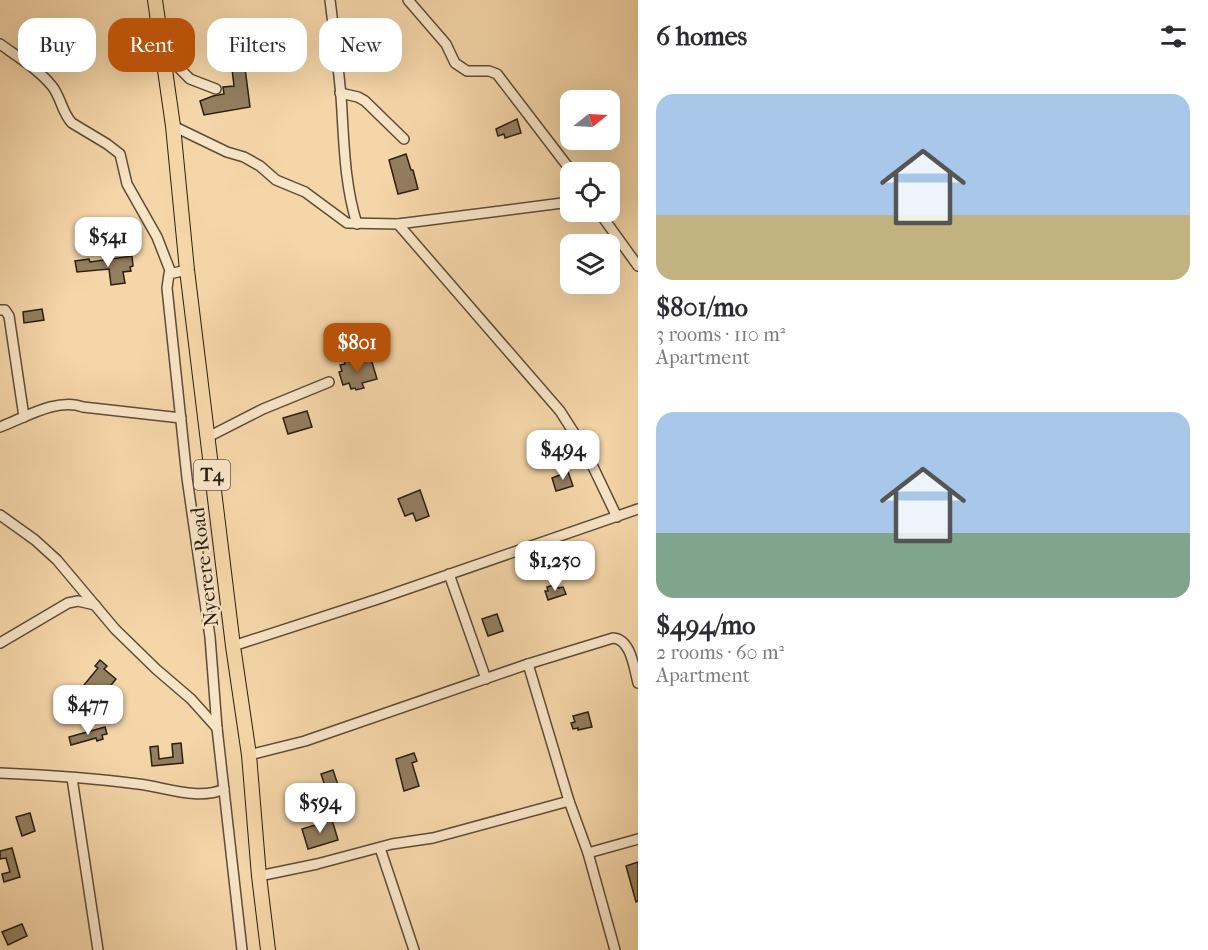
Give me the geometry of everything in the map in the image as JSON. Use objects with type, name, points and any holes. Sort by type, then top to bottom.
[{"type":"highway","name":"Nyerere Road","points":[[155,0],[158,18]]},
{"type":"highway","name":"Nyerere Road","points":[[166,72],[187,270],[233,646],[249,755],[268,950]]},
{"type":"street","points":[[330,0],[346,171],[357,224]]},
{"type":"street","points":[[408,0],[446,44],[455,63],[467,71],[489,71],[497,75],[564,162]]},
{"type":"street","points":[[0,44],[32,67],[52,86],[67,118],[72,123],[120,154],[127,184],[147,216],[171,273]]},
{"type":"street","points":[[183,72],[190,79],[216,89]]},
{"type":"street","points":[[340,93],[365,101],[404,139]]},
{"type":"street","points":[[173,126],[227,152],[244,157],[276,180],[305,192],[347,222],[357,224],[398,224],[560,203]]},
{"type":"street","points":[[607,222],[638,266]]},
{"type":"street","points":[[398,224],[560,411],[585,450],[617,517]]},
{"type":"street","points":[[187,270],[171,273],[168,276],[168,288],[187,478],[210,637],[217,728],[242,950]]},
{"type":"street","points":[[0,310],[5,310],[9,316],[24,417]]},
{"type":"street","points":[[208,437],[263,409],[329,382]]},
{"type":"street","points":[[0,427],[48,408],[68,403],[83,407],[182,418]]},
{"type":"street","points":[[233,646],[638,510]]},
{"type":"street","points":[[0,514],[57,560],[115,629],[191,699],[217,728]]},
{"type":"street","points":[[449,574],[486,679]]},
{"type":"street","points":[[0,643],[68,603],[78,601],[95,605]]},
{"type":"street","points":[[249,755],[305,741],[528,664],[618,638],[626,645],[638,682]]},
{"type":"street","points":[[528,664],[569,801],[588,853],[615,950]]},
{"type":"street","points":[[0,773],[140,784],[193,793],[210,794],[224,789]]},
{"type":"street","points":[[72,778],[98,950]]},
{"type":"street","points":[[259,876],[392,844],[433,838],[569,801]]},
{"type":"street","points":[[588,853],[638,839]]},
{"type":"street","points":[[380,848],[414,950]]},
{"type":"building","points":[[232,72],[246,72],[250,107],[204,115],[200,101],[224,94],[223,87],[234,86]]},
{"type":"building","points":[[517,119],[521,133],[505,138],[504,134],[498,136],[496,129]]},
{"type":"building","points":[[406,154],[418,189],[398,194],[389,160]]},
{"type":"building","points":[[132,256],[131,271],[123,272],[125,283],[111,285],[109,269],[77,272],[75,261],[89,259],[90,262]]},
{"type":"building","points":[[42,309],[44,320],[24,323],[23,312]]},
{"type":"building","points":[[351,358],[353,365],[371,359],[377,379],[362,383],[364,388],[356,390],[351,389],[349,383],[343,385],[339,372],[342,371],[340,365],[345,364],[344,360]]},
{"type":"building","points":[[307,411],[312,427],[288,434],[283,418]]},
{"type":"building","points":[[567,469],[573,486],[556,491],[552,478],[560,475],[559,471]]},
{"type":"building","points":[[420,490],[429,516],[416,521],[413,513],[405,516],[398,499]]},
{"type":"building","points":[[557,584],[558,588],[563,587],[566,594],[548,600],[545,591],[548,591],[547,587]]},
{"type":"building","points":[[497,614],[503,631],[488,636],[482,619]]},
{"type":"building","points":[[100,660],[107,666],[104,669],[116,679],[103,695],[99,691],[91,696],[84,685],[98,668],[95,666]]},
{"type":"building","points":[[588,712],[592,727],[573,729],[571,723],[575,722],[573,716]]},
{"type":"building","points":[[105,727],[107,734],[102,735],[103,739],[97,741],[96,738],[71,745],[69,737]]},
{"type":"building","points":[[181,743],[183,763],[152,766],[150,747],[158,746],[159,759],[173,757],[172,744]]},
{"type":"building","points":[[414,753],[417,761],[412,763],[419,786],[404,791],[396,759]]},
{"type":"building","points":[[333,770],[338,785],[326,789],[321,774]]},
{"type":"building","points":[[30,813],[35,831],[22,836],[16,817]]},
{"type":"building","points":[[332,820],[338,840],[308,849],[302,829]]},
{"type":"building","points":[[12,848],[20,877],[4,882],[2,874],[10,872],[6,858],[0,859],[0,851]]},
{"type":"building","points":[[638,862],[638,901],[636,902],[626,866]]},
{"type":"building","points":[[22,924],[27,936],[8,945],[2,932]]}]
